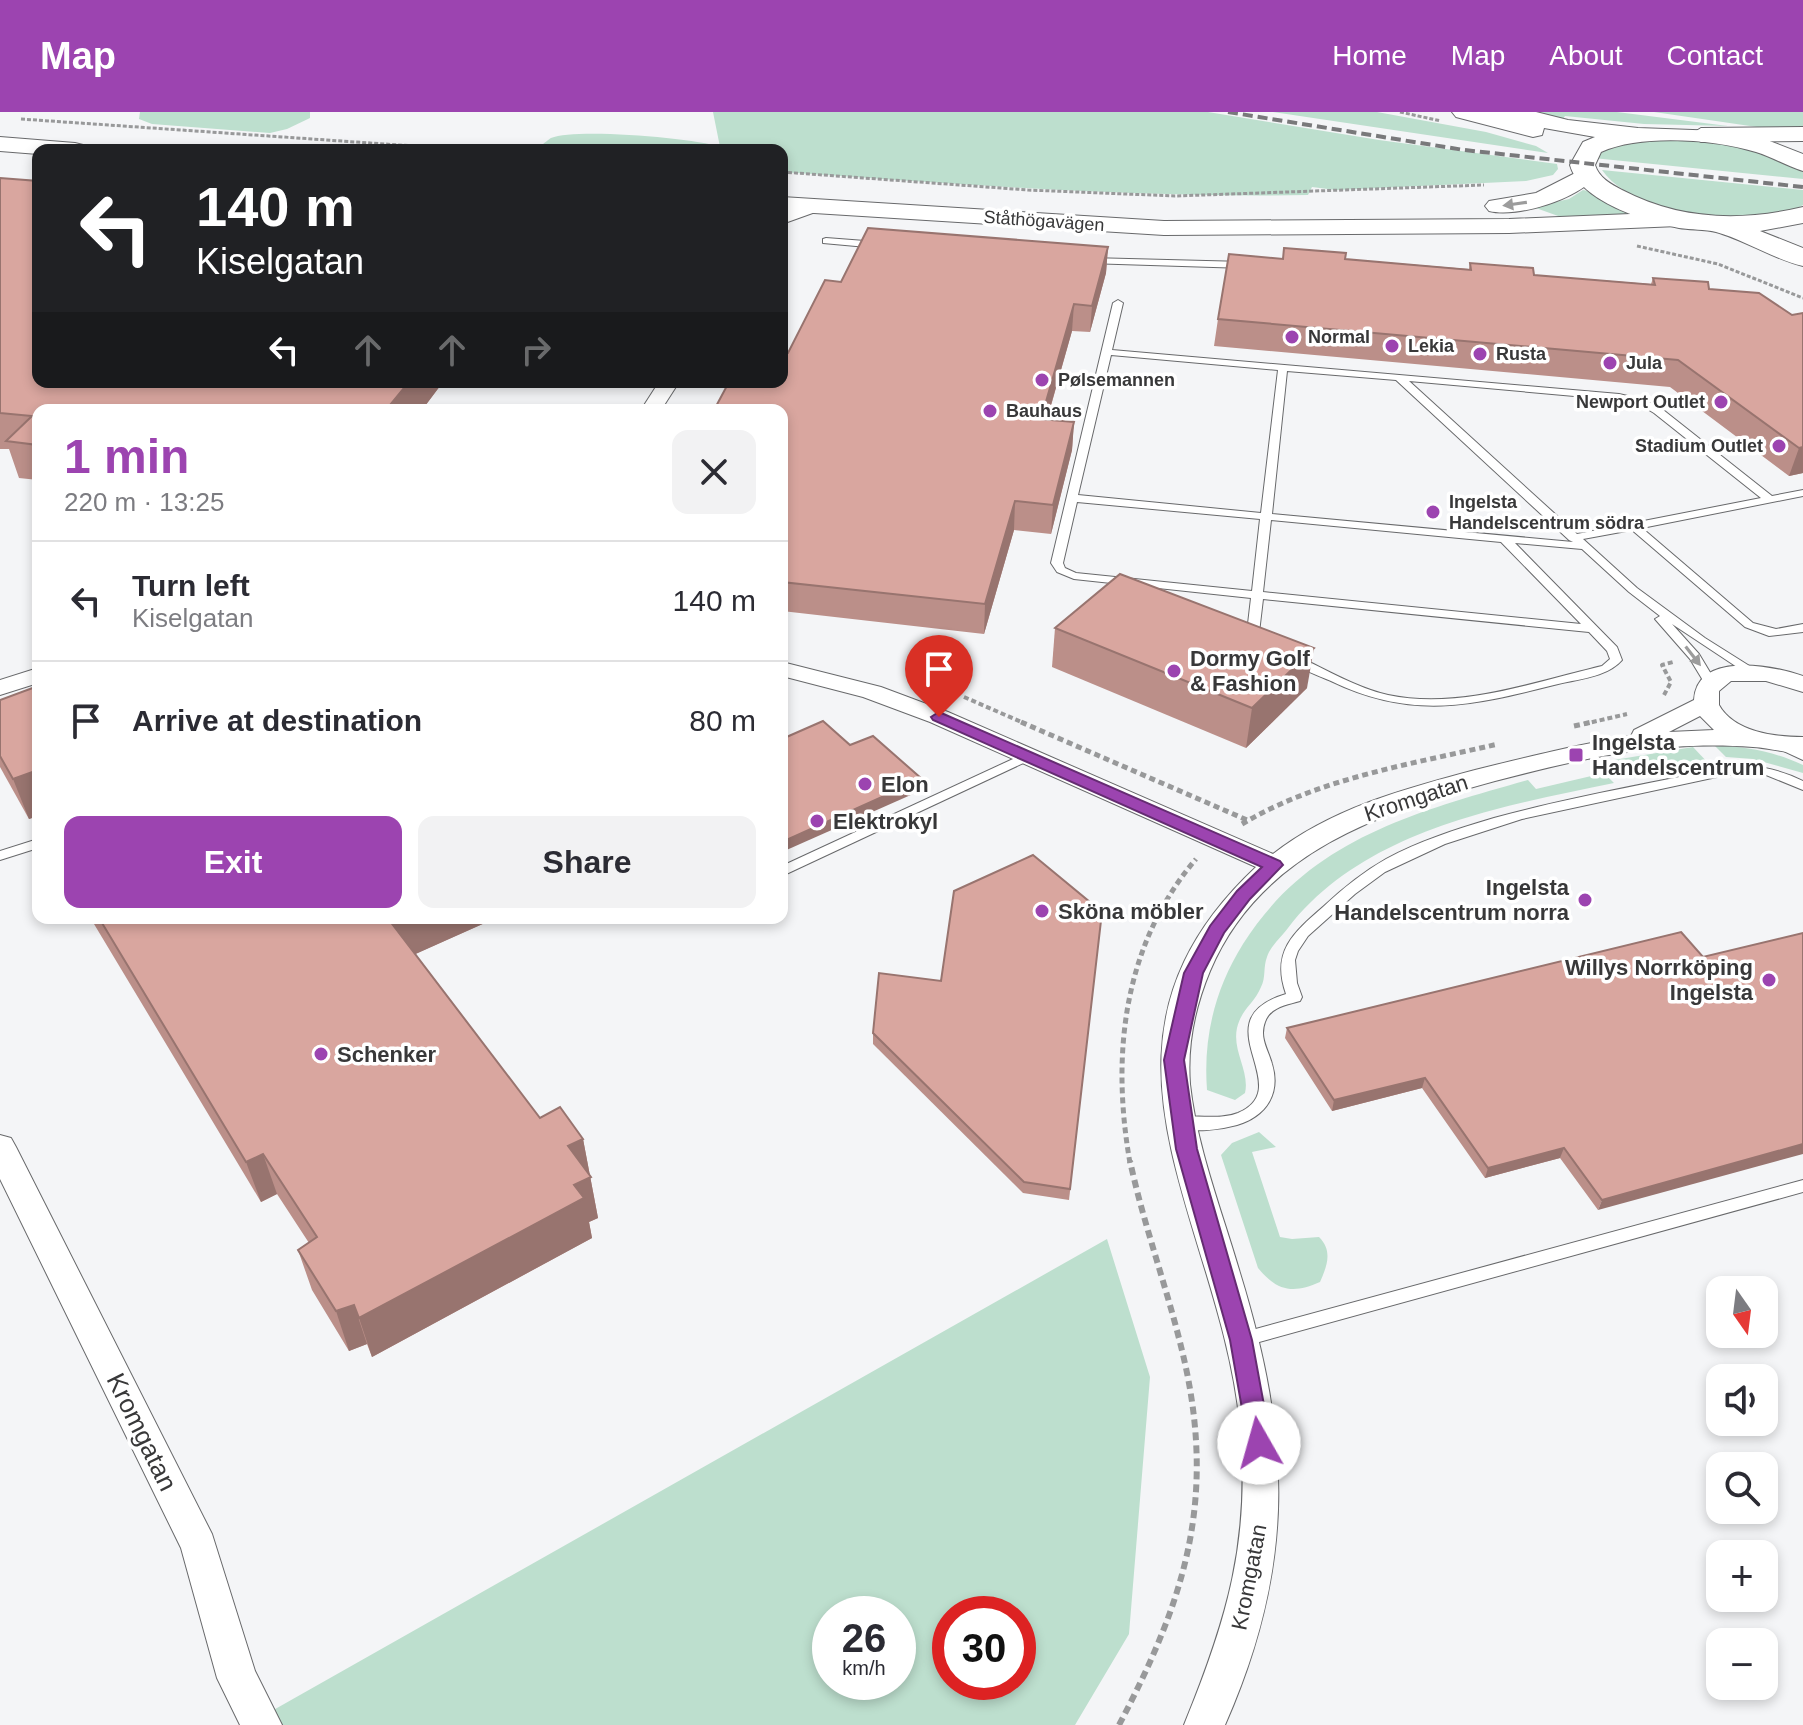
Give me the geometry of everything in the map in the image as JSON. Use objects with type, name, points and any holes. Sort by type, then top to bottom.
[{"type":"highway","points":[[1506,112],[1568,127],[1733,139],[1780,152],[1803,163]]},
{"type":"highway","points":[[1514,112],[1617,131]]},
{"type":"highway","points":[[1462,116],[1578,159],[1598,187],[1623,202],[1678,219],[1712,223],[1770,223],[1803,215]]},
{"type":"highway","points":[[1578,159],[1597,145],[1613,140],[1659,134]]},
{"type":"highway","points":[[1712,223],[1803,258]]},
{"type":"main road","points":[[1701,135],[1803,137]]},
{"type":"main road","points":[[1733,139],[1803,137]]},
{"type":"main road","points":[[0,144],[32,147]]},
{"type":"main road","name":"Ståthögavägen","points":[[1307,226],[1520,204],[1551,196],[1578,159]]},
{"type":"main road","name":"Ståthögavägen","points":[[788,204],[1164,228],[1509,226],[1678,219]]},
{"type":"street","points":[[788,217],[815,206]]},
{"type":"street","points":[[788,671],[872,692],[1028,756],[1274,865]]},
{"type":"street","points":[[1753,672],[1801,683]]},
{"type":"street","name":"Kromgatan","points":[[1613,747],[1694,712],[1722,677],[1753,672]]},
{"type":"street","points":[[0,688],[32,677]]},
{"type":"street","points":[[1709,693],[1723,723],[1753,739],[1795,749]]},
{"type":"street","name":"Kromgatan","points":[[1204,1725],[1235,1647],[1259,1541],[1262,1505],[1258,1420],[1241,1340],[1181,1123],[1174,1060],[1194,973],[1217,930],[1243,895],[1274,865],[1318,835],[1387,803],[1490,775],[1613,747],[1693,737],[1753,739]]},
{"type":"street","name":"Kromgatan","points":[[0,1147],[199,1546],[237,1678],[262,1725]]},
{"type":"lane","points":[[826,241],[890,246]]},
{"type":"lane","points":[[1080,261],[1249,265]]},
{"type":"lane","points":[[1118,303],[1057,563],[1061,570],[1074,576],[1593,629]]},
{"type":"lane","points":[[1106,352],[1619,397],[1642,402],[1658,411],[1770,500]]},
{"type":"lane","points":[[1252,642],[1283,367]]},
{"type":"lane","points":[[1398,378],[1633,590],[1701,640],[1753,672]]},
{"type":"lane","points":[[1072,498],[1505,539],[1578,542],[1634,526],[1803,493]]},
{"type":"lane","points":[[1634,526],[1749,625],[1761,632],[1778,634],[1803,628]]},
{"type":"lane","points":[[1279,653],[1385,698],[1416,704],[1449,702],[1606,669],[1616,660],[1613,650],[1505,539]]},
{"type":"lane","points":[[1104,579],[1145,596]]},
{"type":"lane","points":[[1633,590],[1689,650],[1709,693]]},
{"type":"lane","points":[[1239,636],[1265,647]]},
{"type":"lane","points":[[788,868],[1028,756]]},
{"type":"lane","points":[[1181,1123],[1229,1122],[1248,1116],[1262,1104],[1267,1088],[1265,1065],[1254,1038],[1264,1009],[1276,1000],[1295,997],[1285,976],[1287,956],[1312,924],[1352,888],[1399,858],[1473,828],[1726,771],[1751,767],[1773,772],[1803,786]]},
{"type":"lane","points":[[0,856],[32,845]]},
{"type":"lane","points":[[1241,1340],[1803,1186]]},
{"type":"path","points":[[1400,112],[1462,116]]},
{"type":"path","points":[[15,118],[386,144]]},
{"type":"path","points":[[788,172],[1034,190],[1171,196],[1308,195],[1489,185]]},
{"type":"path","points":[[1627,245],[1718,264],[1803,298]]},
{"type":"green space","points":[[140,112],[310,112],[310,118],[270,133],[152,124],[139,119]]},
{"type":"green space","points":[[713,112],[1208,112],[1379,140],[1557,164],[1558,169],[1553,175],[1526,181],[1336,190],[1312,187],[1308,195],[1176,194],[788,172],[788,144],[719,144]]},
{"type":"green space","points":[[1273,112],[1377,112],[1486,132],[1536,146],[1548,153]]},
{"type":"green space","points":[[1528,112],[1617,112],[1728,126],[1644,124],[1565,116],[1563,119]]},
{"type":"green space","points":[[1654,112],[1803,112],[1803,128],[1757,127]]},
{"type":"green space","points":[[564,135],[662,138],[706,144],[544,144],[551,138]]},
{"type":"green space","points":[[1690,139],[1749,149],[1777,158],[1803,171],[1803,179],[1593,158],[1601,150],[1625,141]]},
{"type":"green space","points":[[1602,170],[1803,190],[1803,205],[1782,214],[1757,218],[1697,216],[1640,199],[1618,186]]},
{"type":"green space","points":[[1583,190],[1632,214],[1561,217],[1533,207],[1569,199]]},
{"type":"green space","points":[[1714,745],[1781,756],[1803,765],[1803,773],[1753,759],[1726,757]]},
{"type":"green space","points":[[1693,747],[1709,764],[1633,778],[1614,760]]},
{"type":"green space","points":[[1604,773],[1614,783],[1480,814],[1394,845],[1355,867],[1319,895],[1271,950],[1263,984],[1239,1021],[1236,1036],[1245,1077],[1245,1093],[1235,1100],[1207,1090],[1209,1032],[1225,978],[1243,944],[1270,908],[1300,879],[1333,854],[1368,835],[1446,804],[1528,780],[1536,789]]},
{"type":"green space","points":[[1259,1132],[1276,1147],[1252,1152],[1280,1237],[1319,1237],[1326,1248],[1323,1276],[1320,1282],[1310,1286],[1294,1289],[1279,1286],[1258,1268],[1221,1155],[1232,1143]]},
{"type":"green space","points":[[1107,1239],[1150,1377],[1129,1634],[1075,1725],[247,1725]]},
{"type":"building","points":[[0,178],[32,181],[32,388],[404,388],[391,404],[32,404],[32,416],[0,413]]},
{"type":"building","points":[[868,228],[1108,247],[1092,306],[1074,304],[1041,419],[1074,422],[1053,505],[1015,501],[985,604],[788,583],[788,404],[717,404],[726,388],[788,388],[788,353],[825,280],[841,282]]},
{"type":"building","points":[[1284,248],[1346,253],[1345,259],[1471,270],[1470,263],[1533,268],[1534,275],[1655,285],[1653,278],[1708,282],[1709,289],[1759,293],[1792,315],[1803,313],[1803,447],[1799,448],[1678,360],[1218,319],[1229,254],[1283,259]]},
{"type":"building","points":[[32,416],[32,444],[6,441]]},
{"type":"building","points":[[1120,574],[1314,648],[1252,708],[1055,628]]},
{"type":"building","points":[[32,688],[32,772],[13,779],[0,756],[0,700]]},
{"type":"building","name":"Elektrokyl","points":[[823,721],[850,745],[873,736],[922,779],[788,839],[788,736]]},
{"type":"building","points":[[1033,855],[1102,912],[1070,1189],[1024,1182],[873,1033],[879,973],[941,981],[954,891]]},
{"type":"building","name":"Schenker","points":[[103,924],[392,924],[540,1118],[560,1107],[583,1139],[568,1146],[591,1177],[574,1185],[584,1198],[359,1318],[354,1305],[336,1311],[298,1250],[317,1237],[263,1154],[246,1162]]},
{"type":"building","points":[[1681,932],[1703,957],[1803,933],[1803,1144],[1602,1200],[1564,1148],[1488,1168],[1425,1078],[1334,1100],[1287,1028]]},
{"type":"railway","points":[[1228,112],[1464,150],[1803,187]]},
{"type":"place","name":"Normal","points":[[1292,337]]},
{"type":"place","name":"Lekia","points":[[1392,346]]},
{"type":"place","name":"Rusta","points":[[1480,354]]},
{"type":"place","name":"Jula","points":[[1610,363]]},
{"type":"place","name":"Pølsemannen","points":[[1042,380]]},
{"type":"place","name":"Newport Outlet","points":[[1721,402]]},
{"type":"place","name":"Bauhaus","points":[[990,411]]},
{"type":"place","name":"Stadium Outlet","points":[[1779,446]]},
{"type":"place","name":"Ingelsta Handelscentrum södra","points":[[1433,512]]},
{"type":"place","name":"Dormy Golf & Fashion","points":[[1174,671]]},
{"type":"place","name":"Ingelsta Handelscentrum","points":[[1576,755]]},
{"type":"place","name":"Elon","points":[[865,784]]},
{"type":"place","name":"Elektrokyl","points":[[817,821]]},
{"type":"place","name":"Ingelsta Handelscentrum norra","points":[[1585,900]]},
{"type":"place","name":"Sköna möbler","points":[[1042,911]]},
{"type":"place","name":"Willys Norrköping Ingelsta","points":[[1769,980]]},
{"type":"place","name":"Schenker","points":[[321,1054]]},
{"type":"route","points":[[939,717],[1274,865],[1243,895],[1217,930],[1194,973],[1174,1060],[1186,1149],[1241,1340],[1258,1420],[1259,1443]]}]
